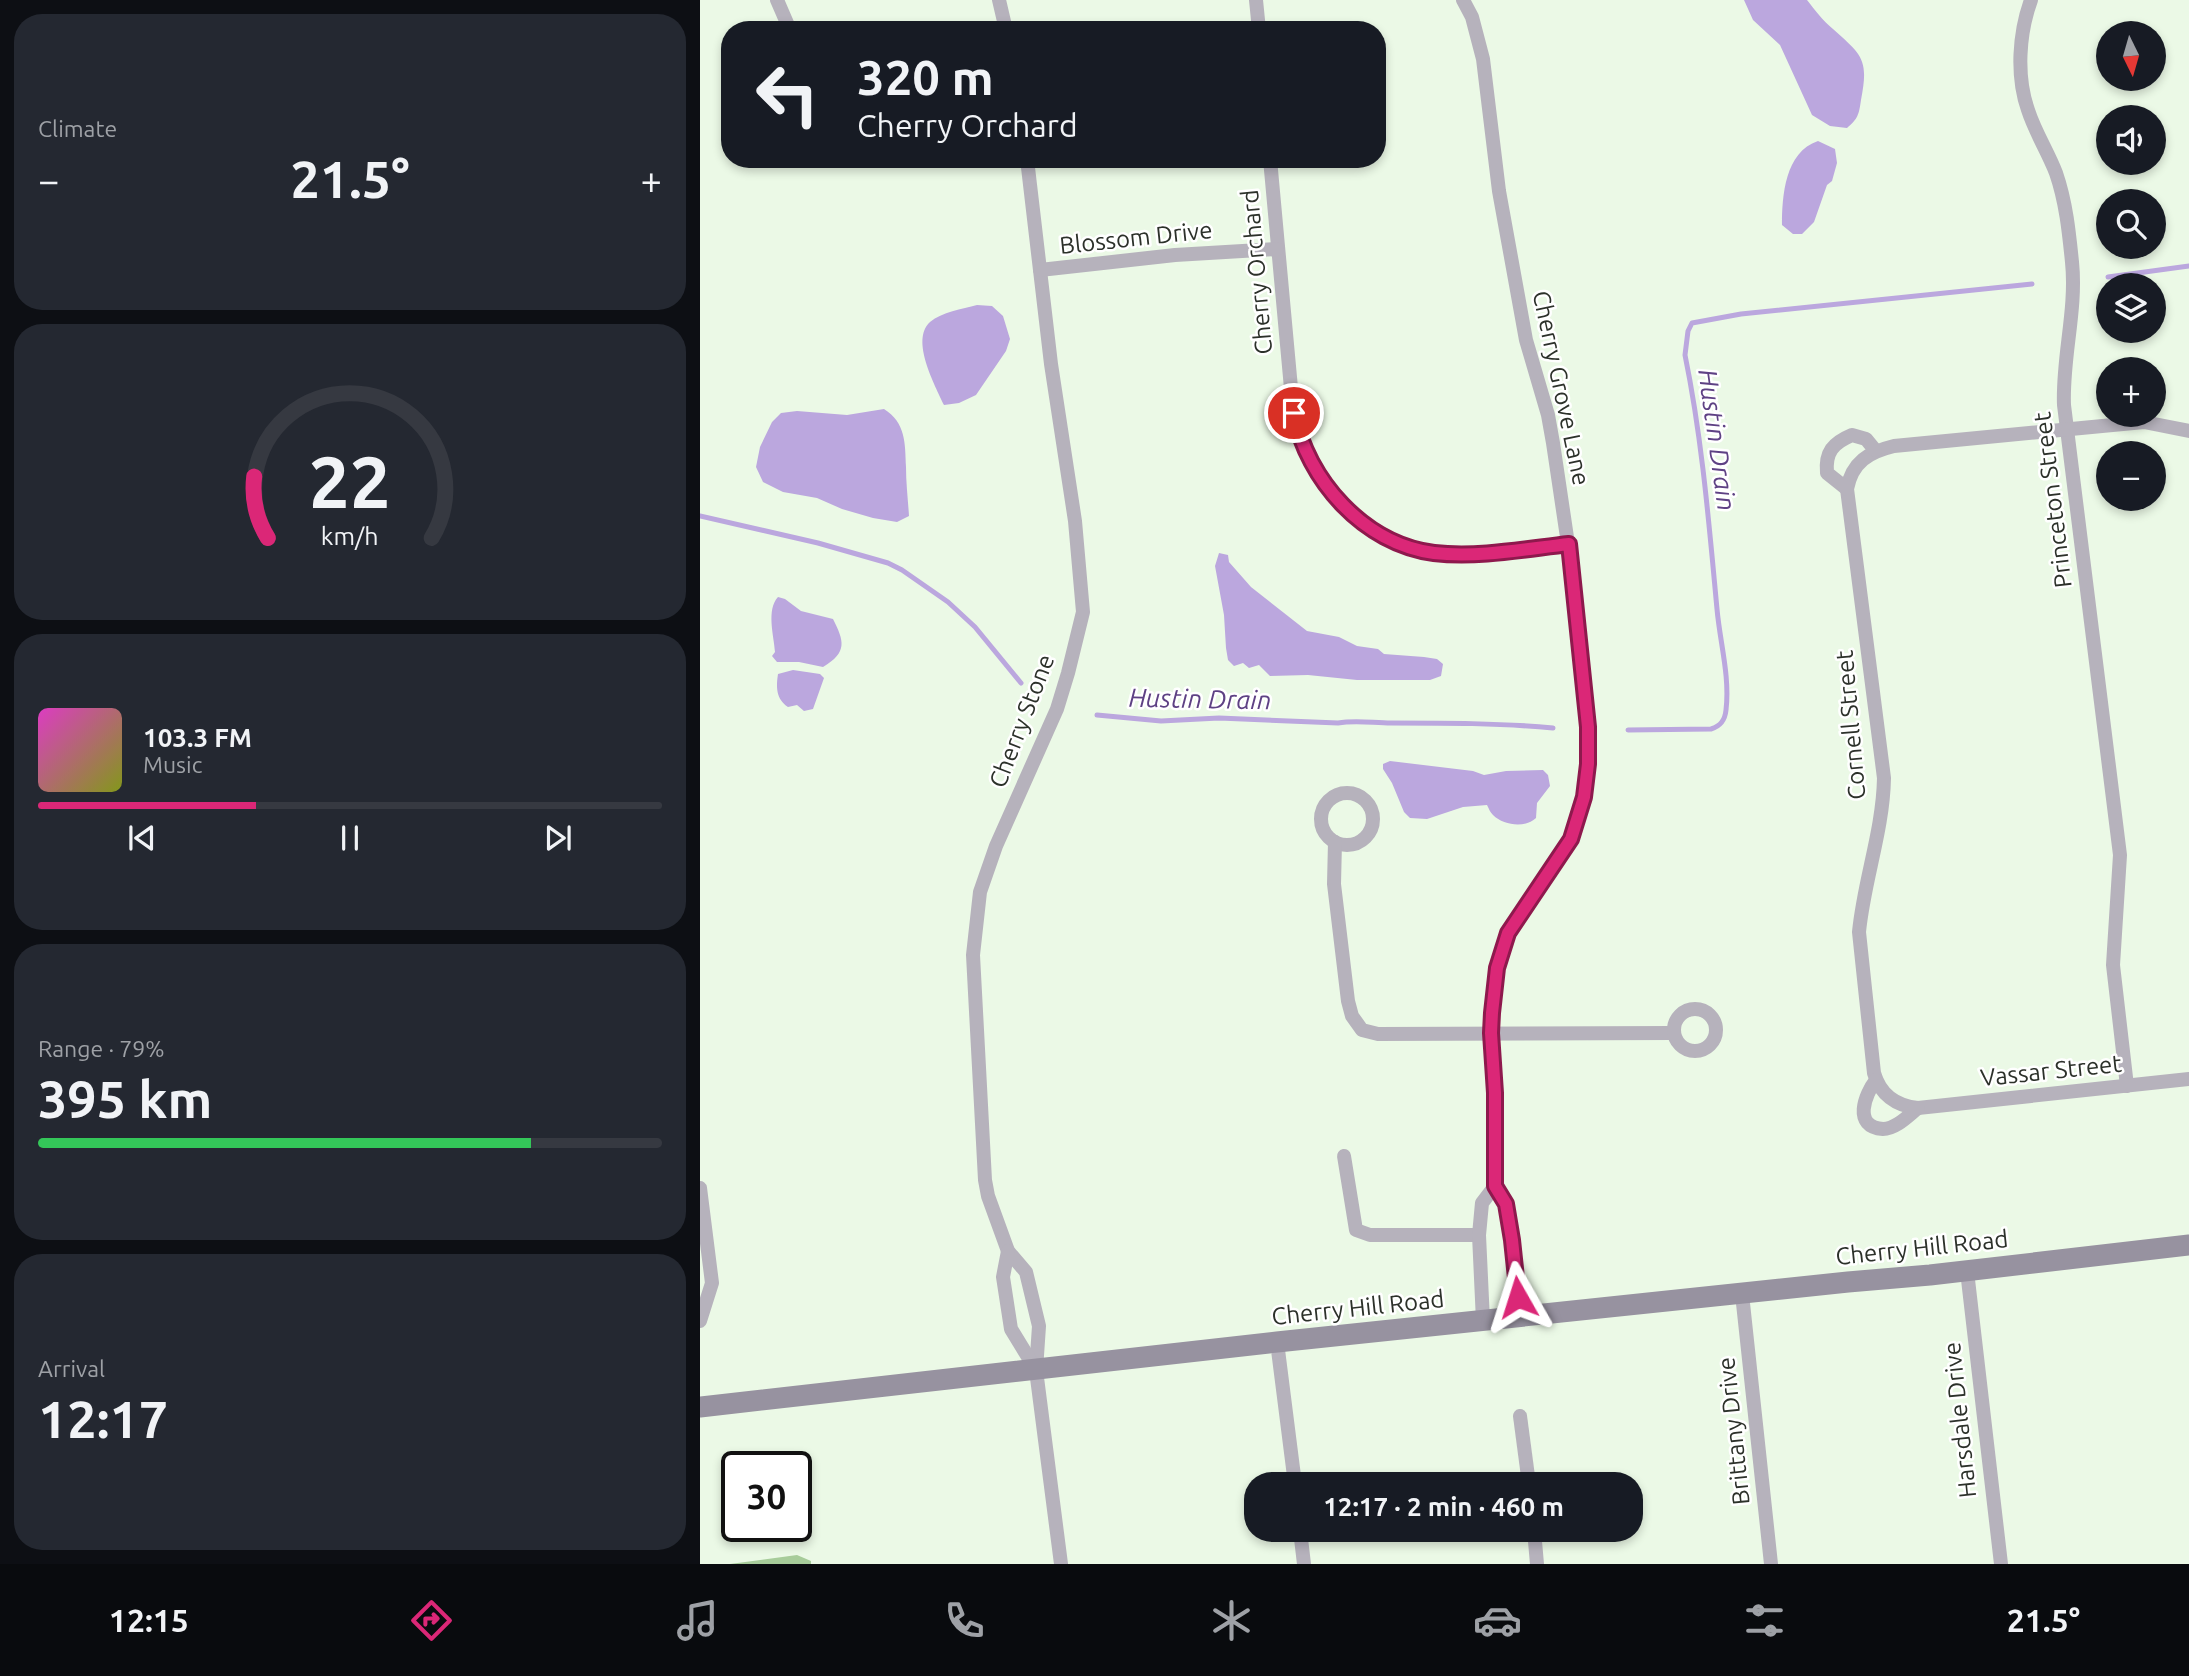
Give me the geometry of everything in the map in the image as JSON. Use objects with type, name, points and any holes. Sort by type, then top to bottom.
[{"type":"main road","name":"Cherry Hill Road","points":[[700,1407],[1277,1342],[1967,1271],[2189,1245]]},
{"type":"street","points":[[777,0],[786,21]]},
{"type":"street","points":[[999,0],[1004,21]]},
{"type":"street","points":[[1256,0],[1258,21]]},
{"type":"street","name":"Cherry Grove Lane","points":[[1463,0],[1472,17],[1483,59],[1499,191],[1526,340],[1548,415],[1569,544],[1587,713],[1588,764],[1584,797],[1571,839],[1508,933],[1497,968],[1491,1033],[1495,1093],[1495,1186],[1506,1204],[1521,1317]]},
{"type":"street","name":"Princeton Street","points":[[2031,0],[2025,20],[2020,69],[2022,86],[2027,109],[2063,195],[2074,276],[2063,376],[2067,429],[2120,855],[2113,965],[2127,1086]]},
{"type":"street","name":"Cherry Stone","points":[[1028,168],[1051,364],[1074,521],[1083,612],[1057,709],[989,865],[980,892],[974,932],[974,984],[985,1180],[1008,1251],[1026,1272],[1040,1326],[1036,1370]]},
{"type":"street","name":"Cherry Orchard","points":[[1271,168],[1292,399],[1305,451],[1318,475],[1344,506],[1370,526],[1390,539],[1432,553],[1475,554],[1569,544]]},
{"type":"street","name":"Blossom Drive","points":[[1040,270],[1175,255],[1277,249]]},
{"type":"street","points":[[1875,450],[1866,439],[1852,435],[1829,450],[1827,473],[1847,489],[1849,479],[1859,462],[1875,450],[1894,446],[2144,422],[2189,431]]},
{"type":"street","name":"Cornell Street","points":[[1847,489],[1884,778],[1881,818],[1859,932],[1876,1080],[1886,1095]]},
{"type":"street","points":[[1335,842],[1334,884],[1348,1001],[1357,1025],[1370,1034],[1673,1032]]},
{"type":"street","name":"Vassar Street","points":[[1886,1095],[1908,1107],[1918,1108],[2189,1079]]},
{"type":"street","name":"Cornell Street","points":[[1868,1122],[1862,1106],[1867,1092],[1876,1080]]},
{"type":"street","name":"Vassar Street","points":[[1868,1122],[1884,1129],[1892,1127],[1918,1108]]},
{"type":"street","points":[[1344,1156],[1356,1230],[1370,1236],[1479,1235]]},
{"type":"street","name":"Cherry Grove Lane","points":[[1483,1321],[1479,1235],[1482,1203],[1495,1186]]},
{"type":"street","points":[[700,1188],[712,1283],[700,1321]]},
{"type":"street","name":"Cherry Stone","points":[[1008,1251],[1003,1277],[1012,1329],[1036,1370]]},
{"type":"street","name":"Harsdale Drive","points":[[1967,1271],[2001,1564]]},
{"type":"street","name":"Brittany Drive","points":[[1742,1294],[1771,1564]]},
{"type":"street","points":[[1277,1342],[1293,1472]]},
{"type":"street","points":[[1036,1370],[1061,1564]]},
{"type":"street","points":[[1520,1416],[1527,1472]]},
{"type":"street","points":[[1301,1542],[1304,1564]]},
{"type":"street","points":[[1535,1542],[1537,1564]]},
{"type":"green space","points":[[797,1555],[811,1561],[811,1564],[730,1564]]},
{"type":"shaded area","points":[[1744,0],[1807,0],[1857,52],[1864,75],[1860,109],[1854,122],[1847,128],[1830,126],[1812,115],[1780,45],[1753,20]]},
{"type":"shaded area","points":[[1818,141],[1835,149],[1837,163],[1814,222],[1802,234],[1793,234],[1782,225],[1788,176],[1798,155]]},
{"type":"shaded area","points":[[977,305],[992,306],[1003,316],[1010,339],[1006,351],[976,395],[959,403],[944,405],[926,363],[922,340],[924,330],[940,316]]},
{"type":"shaded area","points":[[884,409],[897,421],[903,434],[909,516],[897,522],[873,518],[817,498],[783,492],[763,482],[756,467],[760,447],[772,422],[781,413],[797,411],[847,415]]},
{"type":"shaded area","points":[[1219,553],[1228,555],[1229,562],[1251,587],[1307,631],[1339,637],[1357,646],[1378,649],[1384,654],[1437,659],[1443,664],[1441,676],[1430,680],[1357,680],[1308,675],[1270,676],[1259,665],[1249,668],[1243,663],[1234,666],[1228,660],[1224,615],[1215,566]]},
{"type":"shaded area","points":[[778,597],[801,611],[833,619],[842,646],[831,662],[823,667],[799,662],[777,662],[772,656],[775,652],[772,609]]},
{"type":"shaded area","points":[[793,670],[820,674],[824,678],[813,709],[804,711],[797,705],[788,707],[779,696],[778,674]]},
{"type":"shaded area","points":[[1390,761],[1473,771],[1484,775],[1506,771],[1543,770],[1548,775],[1550,786],[1537,803],[1536,818],[1527,823],[1503,822],[1490,812],[1487,805],[1463,807],[1427,819],[1410,818],[1404,812],[1383,769],[1383,764]]},
{"type":"waterway","name":"Hustin Drain","points":[[2137,273],[2189,266]]},
{"type":"waterway","name":"Hustin Drain","points":[[1628,730],[1711,729],[1720,724],[1725,714],[1726,672],[1696,418],[1685,355],[1688,331],[1692,323],[1741,314],[2032,284]]},
{"type":"waterway","name":"Hustin Drain","points":[[700,516],[818,543],[888,563],[902,570],[948,602],[975,627],[1021,683]]},
{"type":"waterway","name":"Hustin Drain","points":[[1097,715],[1161,721],[1219,718],[1338,723],[1493,724],[1553,728]]},
{"type":"route","points":[[1294,413],[1305,451],[1330,491],[1344,506],[1390,539],[1432,553],[1463,555],[1569,544],[1589,741],[1584,797],[1571,839],[1508,933],[1497,968],[1492,1013],[1495,1186],[1506,1204],[1518,1297]]}]
